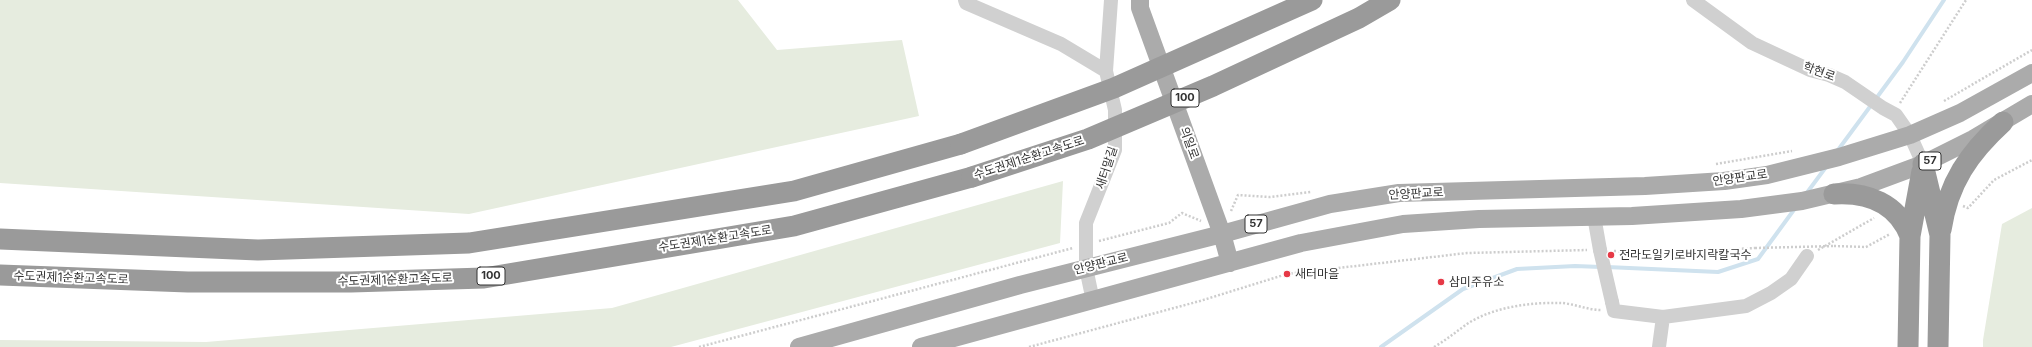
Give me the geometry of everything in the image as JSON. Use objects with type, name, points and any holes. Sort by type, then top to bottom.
[{"type":"highway","points":[[0,240],[258,250],[469,243],[794,191],[961,144],[1114,88],[1312,0]]},
{"type":"highway","name":"수도권제1순환고속도로","points":[[0,275],[188,282],[351,282],[484,278],[794,226],[972,177],[1088,140],[1213,86],[1359,18],[1390,0]]},
{"type":"highway","points":[[1938,347],[1940,235],[1944,213],[1956,178],[1969,157],[2003,122]]},
{"type":"highway","points":[[1923,164],[1940,235]]},
{"type":"highway","points":[[1908,347],[1910,236],[1923,164]]},
{"type":"highway","points":[[1827,195],[1857,195],[1886,206],[1901,217],[1910,236]]},
{"type":"main road","name":"의일로","points":[[1140,0],[1140,8],[1222,234],[1230,263]]},
{"type":"main road","name":"안양판교로","points":[[799,347],[1086,268],[1222,234],[1330,204],[1399,193],[1645,186],[1724,181],[1767,175],[1839,157],[1910,135],[1960,113],[2032,72]]},
{"type":"main road","name":"57","points":[[921,347],[1301,243],[1403,224],[1479,219],[1741,210],[1802,201],[1861,187],[1923,164],[2003,122],[2032,104]]},
{"type":"street","name":"새터말길","points":[[1093,301],[1086,268],[1086,223],[1115,150],[1115,110],[1106,71],[1111,0]]},
{"type":"street","name":"학현로","points":[[1693,0],[1752,43],[1810,70],[1830,74],[1888,111],[1896,114],[1910,135],[1923,164]]},
{"type":"street","points":[[962,1],[1061,44],[1106,71]]},
{"type":"street","points":[[1594,216],[1613,306],[1663,317],[1746,306],[1771,293],[1791,279],[1807,256]]},
{"type":"street","points":[[1659,347],[1663,317]]},
{"type":"path","points":[[1888,111],[1966,0]]},
{"type":"path","points":[[1943,102],[2032,50]]},
{"type":"path","points":[[1029,347],[1200,301],[1287,274],[1467,253],[1601,250],[1655,253],[1834,246]]},
{"type":"path","points":[[1434,347],[1468,323],[1499,311],[1529,303],[1564,304],[1589,310],[1613,306]]},
{"type":"shaded area","points":[[0,0],[738,0],[777,50],[902,40],[919,116],[469,214],[0,183]]},
{"type":"shaded area","points":[[1063,181],[1060,243],[671,347],[0,347],[0,340],[206,342],[612,308]]},
{"type":"shaded area","points":[[2032,208],[2032,347],[1983,347],[2002,224]]},
{"type":"waterway","points":[[1838,150],[1903,62],[1944,0]]},
{"type":"waterway","points":[[1806,194],[1826,167]]},
{"type":"waterway","points":[[1607,267],[1718,272],[1758,259],[1796,207]]},
{"type":"waterway","points":[[1381,347],[1463,289],[1517,269],[1575,266],[1601,267]]},
{"type":"place","name":"전라도일키로바지락칼국수","points":[[1611,255]]},
{"type":"place","name":"새터마을","points":[[1287,274]]},
{"type":"place","name":"삼미주유소","points":[[1441,282]]}]
